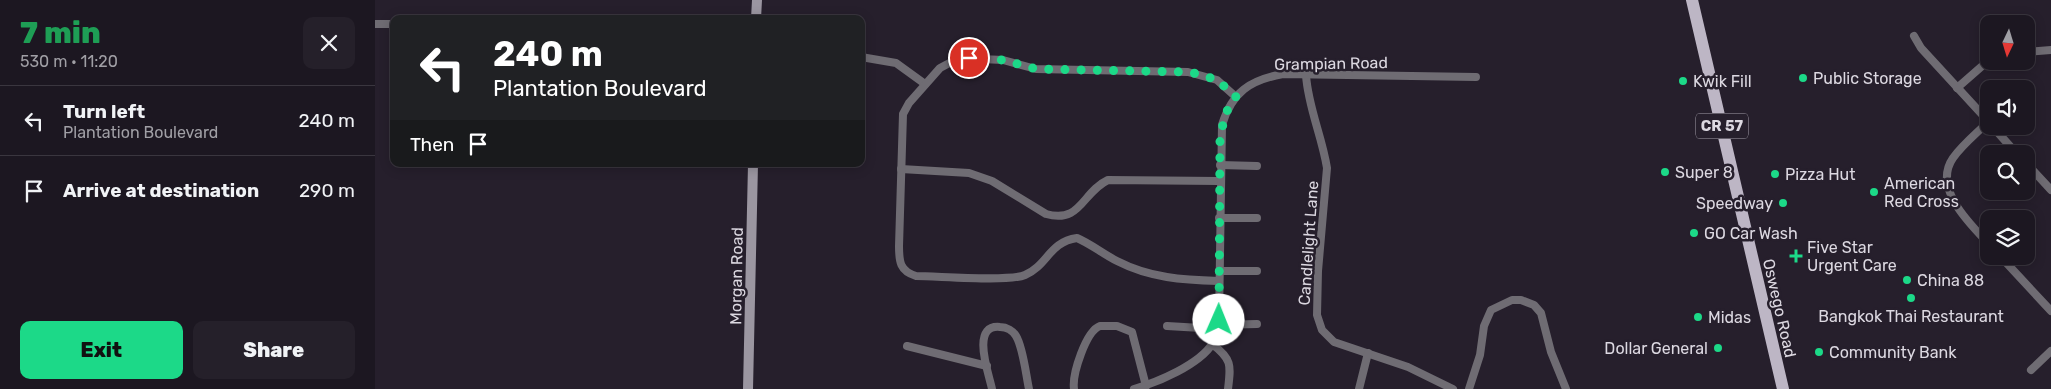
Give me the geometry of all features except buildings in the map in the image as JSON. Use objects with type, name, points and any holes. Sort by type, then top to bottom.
[{"type":"main road","name":"Oswego Road","points":[[1692,0],[1783,389]]},
{"type":"street","points":[[756,15],[757,0]]},
{"type":"street","points":[[375,24],[390,24]]},
{"type":"street","points":[[1914,36],[1921,48],[1980,112]]},
{"type":"street","points":[[2035,51],[2051,50]]},
{"type":"street","points":[[865,58],[896,63],[925,84]]},
{"type":"street","points":[[1219,281],[1172,279],[1147,273],[1117,262],[1077,238],[1068,239],[1053,248],[1042,264],[1032,272],[1019,277],[916,276],[908,273],[901,265],[899,246],[903,114],[909,103],[925,84],[947,62],[969,58],[1003,60],[1036,69],[1188,72],[1209,76],[1217,80],[1236,97]]},
{"type":"street","points":[[1957,88],[1980,68]]},
{"type":"street","name":"Grampian Road","points":[[1213,344],[1218,325],[1219,181],[1222,125],[1225,114],[1236,97],[1249,84],[1262,78],[1283,74],[1476,77]]},
{"type":"street","name":"Candlelight Lane","points":[[1306,75],[1309,103],[1325,151],[1327,168],[1318,263],[1317,315],[1320,327],[1334,342],[1408,367],[1453,389]]},
{"type":"street","points":[[1980,131],[1953,158],[1948,171],[1949,187],[1957,208],[1980,234]]},
{"type":"street","points":[[2000,135],[2009,145]]},
{"type":"street","points":[[1220,165],[1257,166]]},
{"type":"street","name":"Morgan Road","points":[[748,389],[753,167]]},
{"type":"street","points":[[901,169],[969,173],[992,181],[1046,214],[1062,216],[1077,210],[1092,189],[1108,180],[1219,181]]},
{"type":"street","points":[[2035,173],[2051,190]]},
{"type":"street","points":[[1219,218],[1257,218]]},
{"type":"street","points":[[2008,265],[2051,311]]},
{"type":"street","points":[[1219,271],[1257,271]]},
{"type":"street","points":[[1469,389],[1480,355],[1484,326],[1491,310],[1512,300],[1521,300],[1534,305],[1541,313],[1551,352],[1566,389]]},
{"type":"street","points":[[1218,325],[1257,324]]},
{"type":"street","points":[[1074,389],[1075,376],[1088,335],[1100,326],[1117,326],[1132,332],[1146,386]]},
{"type":"street","points":[[1167,326],[1201,328],[1216,334]]},
{"type":"street","points":[[993,389],[983,341],[993,327],[1007,328],[1016,335],[1029,389]]},
{"type":"street","points":[[1134,389],[1146,386],[1191,362],[1213,344],[1223,352],[1230,364],[1228,389]]},
{"type":"street","points":[[907,346],[987,366]]},
{"type":"street","points":[[2031,370],[2051,351]]},
{"type":"street","points":[[1359,389],[1368,353]]},
{"type":"place","name":"Public Storage","points":[[1803,78]]},
{"type":"place","name":"Kwik Fill","points":[[1683,81]]},
{"type":"place","name":"Super 8","points":[[1665,172]]},
{"type":"place","name":"Pizza Hut","points":[[1775,174]]},
{"type":"place","name":"American Red Cross","points":[[1874,192]]},
{"type":"place","name":"Speedway","points":[[1783,203]]},
{"type":"place","name":"GO Car Wash","points":[[1694,233]]},
{"type":"place","name":"Five Star Urgent Care","points":[[1796,256]]},
{"type":"place","name":"China 88","points":[[1907,280]]},
{"type":"place","name":"Bangkok Thai Restaurant","points":[[1911,298]]},
{"type":"place","name":"Midas","points":[[1698,317]]},
{"type":"place","name":"Dollar General","points":[[1718,348]]},
{"type":"place","name":"Community Bank","points":[[1819,352]]},
{"type":"route","points":[[969,58],[1003,60],[1036,69],[1188,72],[1209,76],[1217,80],[1236,97],[1225,114],[1220,139],[1219,320]]}]
